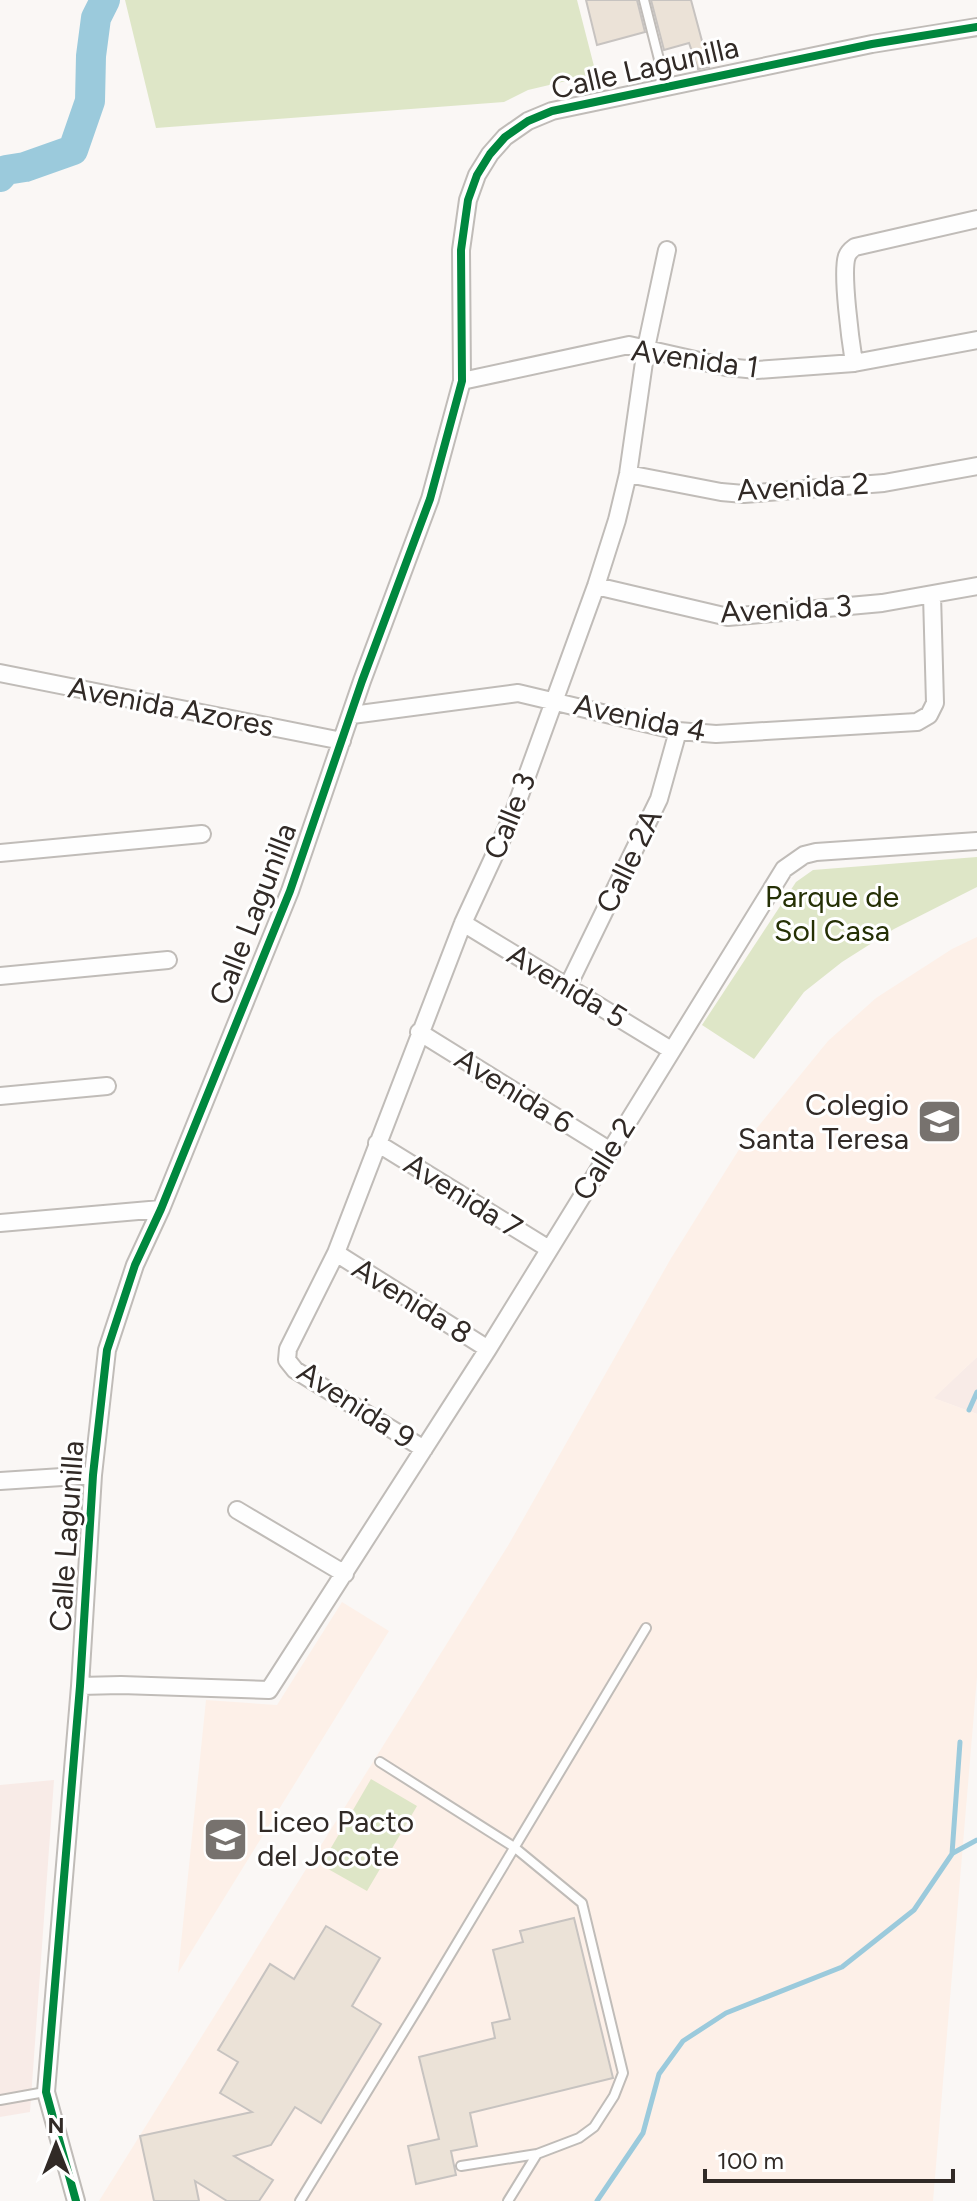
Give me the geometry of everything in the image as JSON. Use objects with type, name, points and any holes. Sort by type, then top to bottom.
[{"type":"street","name":"Calle Lagunilla","points":[[76,2201],[46,2092],[80,1686],[93,1475],[107,1350],[135,1265],[161,1209],[290,891],[430,499],[462,381],[463,221],[477,175],[505,137],[528,121],[552,111],[872,44],[977,27]]},
{"type":"street","points":[[854,363],[849,330],[846,258],[855,247],[977,219]]},
{"type":"street","name":"Calle 3","points":[[287,1360],[288,1349],[336,1253],[463,923],[512,817],[596,586],[628,474],[646,348],[667,250]]},
{"type":"street","name":"Avenida 1","points":[[462,381],[629,345],[726,367],[757,370],[854,363],[977,340]]},
{"type":"street","name":"Avenida 2","points":[[628,474],[744,494],[884,483],[977,466]]},
{"type":"street","name":"Avenida 3","points":[[596,586],[728,617],[882,603],[977,586]]},
{"type":"street","name":"Avenida 4","points":[[352,715],[518,693],[554,699],[678,731],[716,734],[917,722],[929,715],[935,703],[932,595]]},
{"type":"street","name":"Avenida Azores","points":[[0,673],[342,741]]},
{"type":"street","name":"Calle 2A","points":[[568,986],[659,799],[678,731]]},
{"type":"street","points":[[0,853],[202,834]]},
{"type":"street","name":"Calle 2","points":[[80,1686],[269,1690],[488,1349],[784,869],[804,855],[816,852],[977,841]]},
{"type":"street","name":"Avenida 5","points":[[463,923],[671,1050]]},
{"type":"street","points":[[0,976],[168,960]]},
{"type":"street","name":"Avenida 6","points":[[419,1032],[609,1150]]},
{"type":"street","points":[[0,1096],[107,1086]]},
{"type":"street","name":"Avenida 7","points":[[377,1143],[549,1249]]},
{"type":"street","points":[[0,1223],[161,1209]]},
{"type":"street","name":"Avenida 8","points":[[336,1253],[488,1349]]},
{"type":"street","name":"Avenida 9","points":[[287,1360],[295,1370],[424,1449]]},
{"type":"street","points":[[0,1481],[93,1475]]},
{"type":"street","points":[[237,1510],[345,1574]]},
{"type":"lane","points":[[644,0],[666,87]]},
{"type":"lane","points":[[300,2201],[646,1628]]},
{"type":"lane","points":[[380,1762],[514,1847],[582,1903],[623,2073],[614,2096],[594,2127],[579,2138],[537,2154],[461,2166]]},
{"type":"lane","points":[[0,2100],[46,2092]]},
{"type":"lane","points":[[508,2201],[537,2154]]},
{"type":"shaded area","points":[[977,937],[977,1357],[934,1398],[977,1414],[977,1677],[933,2201],[99,2201],[509,1544],[670,1260],[738,1151],[828,1041],[876,998],[952,949]]},
{"type":"shaded area","points":[[977,1357],[977,1414],[933,1398]]},
{"type":"shaded area","name":"Liceo Pacto del Jocote","points":[[342,1602],[389,1631],[178,1973],[206,1700],[277,1705]]},
{"type":"shaded area","points":[[54,1780],[30,2112],[0,2117],[0,1785]]},
{"type":"green space","points":[[125,0],[577,0],[596,74],[528,90],[504,102],[156,128]]},
{"type":"green space","name":"Parque de Sol Casa","points":[[977,857],[977,887],[894,929],[842,962],[804,992],[754,1059],[702,1025],[796,882],[813,870]]},
{"type":"green space","points":[[371,1779],[417,1806],[367,1891],[321,1865]]},
{"type":"building","points":[[586,0],[637,0],[645,32],[597,45]]},
{"type":"building","points":[[651,0],[691,0],[709,67],[698,69],[689,43],[664,50]]},
{"type":"building","points":[[574,1918],[613,2078],[470,2113],[477,2146],[451,2151],[456,2175],[416,2184],[408,2146],[439,2139],[419,2057],[495,2038],[492,2023],[510,2019],[493,1950],[523,1942],[520,1931]]},
{"type":"building","points":[[326,1926],[380,1958],[352,2006],[381,2024],[321,2123],[295,2107],[271,2145],[234,2156],[273,2180],[259,2201],[227,2201],[195,2181],[199,2201],[154,2201],[140,2136],[252,2112],[220,2093],[238,2062],[218,2050],[270,1964],[294,1979]]},
{"type":"waterway","points":[[0,177],[6,170],[25,167],[73,150],[90,101],[96,18],[105,0]]},
{"type":"waterway","points":[[969,1410],[977,1392]]},
{"type":"waterway","points":[[597,2201],[643,2133],[659,2074],[683,2041],[726,2013],[842,1967],[914,1910],[952,1854],[960,1742]]},
{"type":"waterway","points":[[953,1853],[977,1840]]},
{"type":"cycle path","points":[[76,2201],[46,2092],[80,1686],[93,1475],[107,1350],[135,1265],[161,1209],[290,891],[362,681],[430,499],[462,381],[461,250],[468,200],[477,175],[505,137],[528,121],[552,111],[872,44],[977,27]]},
{"type":"place","name":"Colegio Santa Teresa","points":[[940,1122]]},
{"type":"place","name":"Liceo Pacto del Jocote","points":[[226,1839]]}]
